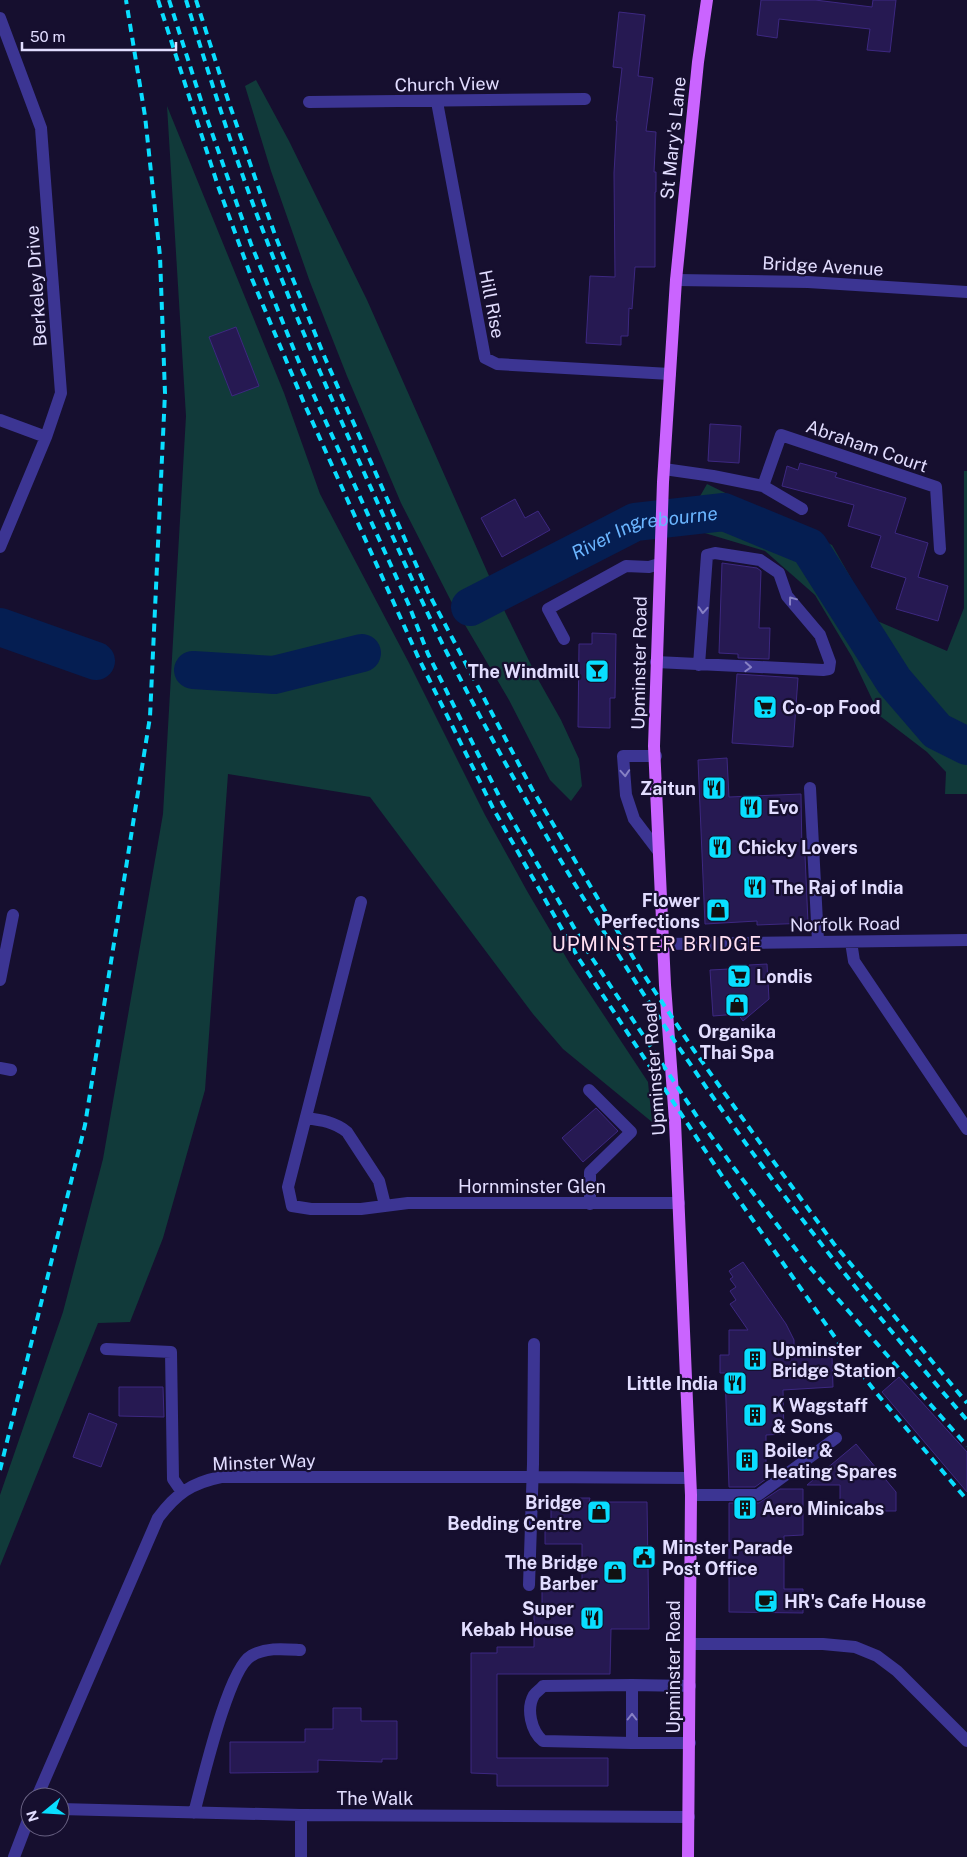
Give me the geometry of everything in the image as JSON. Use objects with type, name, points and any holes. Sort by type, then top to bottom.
[{"type":"main road","name":"St Mary's Lane","points":[[676,280],[706,0]]},
{"type":"main road","name":"Upminster Road","points":[[676,280],[659,564],[654,746],[656,756],[663,944],[676,1121],[691,1495],[688,1857]]},
{"type":"street","name":"Berkeley Drive","points":[[0,18],[42,128],[61,393],[46,437],[0,547]]},
{"type":"street","name":"Church View","points":[[309,102],[585,99]]},
{"type":"street","name":"Hill Rise","points":[[437,102],[485,358],[497,364],[670,374]]},
{"type":"street","name":"Bridge Avenue","points":[[676,280],[808,282],[967,292]]},
{"type":"street","points":[[0,420],[46,437]]},
{"type":"street","name":"Abraham Court","points":[[763,486],[781,436],[936,488],[940,549]]},
{"type":"street","points":[[664,469],[763,486],[802,509]]},
{"type":"street","points":[[656,662],[699,665],[823,670],[830,669],[830,662],[820,635],[787,596],[779,573],[760,560],[716,554],[707,555],[699,665]]},
{"type":"street","points":[[564,639],[548,609],[626,566],[649,567],[659,564]]},
{"type":"street","points":[[656,756],[624,756],[626,795],[634,819],[659,852]]},
{"type":"street","points":[[810,788],[818,941]]},
{"type":"street","name":"Hornminster Glen","points":[[361,902],[288,1187],[292,1206],[311,1209],[353,1209],[408,1203],[679,1203]]},
{"type":"street","points":[[0,980],[13,915]]},
{"type":"street","name":"Norfolk Road","points":[[663,944],[967,940]]},
{"type":"street","points":[[851,942],[854,962],[967,1129]]},
{"type":"street","points":[[589,1090],[631,1132],[590,1172],[590,1204]]},
{"type":"street","points":[[306,1118],[330,1122],[346,1132],[379,1181],[385,1205]]},
{"type":"street","points":[[529,1585],[534,1344]]},
{"type":"street","points":[[106,1350],[171,1352],[173,1479],[182,1492]]},
{"type":"street","points":[[691,1495],[758,1495],[836,1438]]},
{"type":"street","name":"Minster Way","points":[[42,1787],[158,1518],[182,1492],[194,1485],[221,1477],[690,1478]]},
{"type":"street","points":[[690,1644],[823,1644],[855,1647],[877,1656],[897,1671],[967,1741]]},
{"type":"street","points":[[194,1813],[215,1734],[242,1664],[250,1656],[259,1652],[275,1649],[300,1650]]},
{"type":"street","points":[[632,1685],[632,1743]]},
{"type":"street","points":[[690,1686],[543,1686],[534,1695],[531,1712],[532,1728],[536,1736],[543,1741],[690,1743]]},
{"type":"street","name":"The Walk","points":[[70,1809],[301,1815],[689,1817]]},
{"type":"street","points":[[301,1815],[301,1857]]},
{"type":"street","points":[[14,1857],[22,1837]]},
{"type":"green space","points":[[256,80],[289,141],[367,300],[505,612],[579,759],[582,786],[571,801],[550,780],[509,700],[451,601],[401,503],[347,376],[310,282],[271,171],[245,86]]},
{"type":"green space","points":[[167,106],[284,393],[320,494],[409,663],[485,815],[527,891],[570,964],[648,1082],[652,1122],[563,1049],[533,1014],[370,797],[228,774],[205,1090],[163,1238],[130,1322],[98,1323],[0,1566],[0,1495],[63,1312],[103,1159],[163,814],[186,416]]},
{"type":"green space","points":[[964,471],[967,471],[967,794],[945,794],[946,772],[927,752],[880,716],[852,657],[815,595],[765,551],[698,531],[695,505],[707,484],[832,545],[875,620],[947,651],[964,608]]},
{"type":"building","points":[[761,0],[815,0],[872,7],[873,0],[896,0],[890,52],[867,50],[870,29],[779,19],[777,38],[757,35]]},
{"type":"building","points":[[619,12],[645,15],[638,76],[653,78],[646,131],[656,132],[654,172],[656,172],[655,267],[635,267],[632,309],[629,308],[628,336],[621,336],[621,345],[586,343],[590,276],[615,277],[614,173],[616,121],[622,68],[613,67]]},
{"type":"building","points":[[236,327],[259,386],[232,396],[209,337]]},
{"type":"building","points":[[710,424],[741,426],[739,463],[708,461]]},
{"type":"building","points":[[800,463],[837,473],[835,477],[906,498],[895,533],[928,543],[918,577],[948,586],[938,621],[896,609],[906,578],[871,567],[881,536],[848,526],[854,505],[782,486],[787,466],[798,470]]},
{"type":"building","points":[[515,499],[525,518],[538,511],[550,530],[502,557],[481,518]]},
{"type":"building","points":[[722,563],[757,568],[761,571],[759,628],[770,628],[769,659],[738,658],[738,654],[719,653]]},
{"type":"building","name":"The Windmill","points":[[592,633],[616,634],[615,698],[610,698],[610,728],[578,727],[579,644],[592,644]]},
{"type":"building","name":"Co-op Food","points":[[737,674],[798,678],[793,747],[732,743]]},
{"type":"building","points":[[727,758],[729,797],[801,794],[802,855],[805,855],[808,923],[757,925],[757,921],[705,924],[698,760]]},
{"type":"building","points":[[767,964],[769,999],[743,1021],[738,1014],[713,1016],[710,970],[749,968],[749,965]]},
{"type":"building","points":[[596,1108],[618,1131],[583,1162],[562,1138]]},
{"type":"building","points":[[743,1262],[786,1324],[794,1340],[794,1357],[832,1357],[833,1387],[783,1390],[784,1434],[766,1435],[766,1479],[755,1487],[729,1487],[725,1373],[720,1373],[720,1355],[729,1355],[729,1330],[748,1330],[730,1304],[736,1300],[730,1291],[736,1287],[730,1279],[733,1277],[729,1271]]},
{"type":"building","points":[[899,1377],[967,1452],[967,1492],[882,1392]]},
{"type":"building","points":[[119,1387],[163,1387],[164,1417],[119,1416]]},
{"type":"building","points":[[89,1413],[117,1424],[101,1467],[73,1457]]},
{"type":"building","points":[[856,1444],[896,1492],[896,1511],[840,1511],[840,1485],[807,1485]]},
{"type":"building","points":[[780,1489],[803,1489],[803,1535],[784,1536],[784,1589],[803,1589],[803,1613],[729,1612],[729,1503],[759,1503]]},
{"type":"building","points":[[551,1498],[590,1498],[589,1502],[647,1502],[649,1629],[611,1629],[610,1674],[497,1674],[497,1758],[608,1758],[608,1786],[497,1786],[497,1774],[471,1773],[471,1653],[497,1653],[497,1647],[534,1647],[534,1607],[542,1607],[542,1587],[582,1587],[582,1544],[545,1544],[545,1521],[551,1521]]},
{"type":"building","points":[[333,1708],[361,1708],[361,1721],[397,1721],[397,1759],[382,1759],[382,1762],[318,1760],[318,1772],[230,1773],[230,1742],[305,1742],[305,1729],[333,1729]]},
{"type":"waterway","name":"River Ingrebourne","points":[[470,607],[635,522],[724,512],[809,547],[894,681],[937,731],[967,746]]},
{"type":"waterway","name":"River Ingrebourne","points":[[0,627],[96,661]]},
{"type":"waterway","name":"River Ingrebourne","points":[[193,670],[274,675],[362,653]]},
{"type":"railway","points":[[0,1470],[85,1125],[150,717],[165,393],[160,256],[145,116],[126,0]]},
{"type":"railway","points":[[158,0],[218,186],[252,279],[304,403],[419,659],[494,810],[579,959],[722,1176],[846,1353]]},
{"type":"railway","points":[[169,0],[205,113],[251,244],[301,367],[408,603],[428,654],[503,804],[588,952],[698,1118],[734,1168],[807,1264],[967,1446]]},
{"type":"railway","points":[[186,0],[214,91],[245,181],[301,327],[423,603],[501,756],[594,916],[661,1020],[727,1116],[826,1250],[895,1336],[967,1420]]},
{"type":"railway","points":[[196,0],[229,103],[275,235],[325,358],[429,594],[532,789],[642,972],[693,1049],[834,1244],[967,1403]]},
{"type":"railway","points":[[860,1372],[967,1500]]},
{"type":"place","name":"The Windmill","points":[[597,671]]},
{"type":"place","name":"Co-op Food","points":[[765,707]]},
{"type":"place","name":"Zaitun","points":[[714,788]]},
{"type":"place","name":"Evo","points":[[751,807]]},
{"type":"place","name":"Chicky Lovers","points":[[720,847]]},
{"type":"place","name":"The Raj of India","points":[[755,887]]},
{"type":"place","name":"Flower Perfections","points":[[718,910]]},
{"type":"place","name":"Londis","points":[[739,976]]},
{"type":"place","name":"Organika Thai Spa","points":[[737,1005]]},
{"type":"place","name":"Upminster Bridge Station","points":[[755,1359]]},
{"type":"place","name":"Little India","points":[[735,1383]]},
{"type":"place","name":"K Wagstaff & Sons","points":[[755,1415]]},
{"type":"place","name":"Boiler & Heating Spares","points":[[747,1460]]},
{"type":"place","name":"Aero Minicabs","points":[[745,1508]]},
{"type":"place","name":"Bridge Bedding Centre","points":[[599,1512]]},
{"type":"place","name":"Minster Parade Post Office","points":[[644,1557]]},
{"type":"place","name":"The Bridge Barber","points":[[615,1572]]},
{"type":"place","name":"HR's Cafe House","points":[[766,1601]]},
{"type":"place","name":"Super Kebab House","points":[[592,1618]]},
{"type":"district","name":"UPMINSTER BRIDGE","points":[[657,944]]}]
